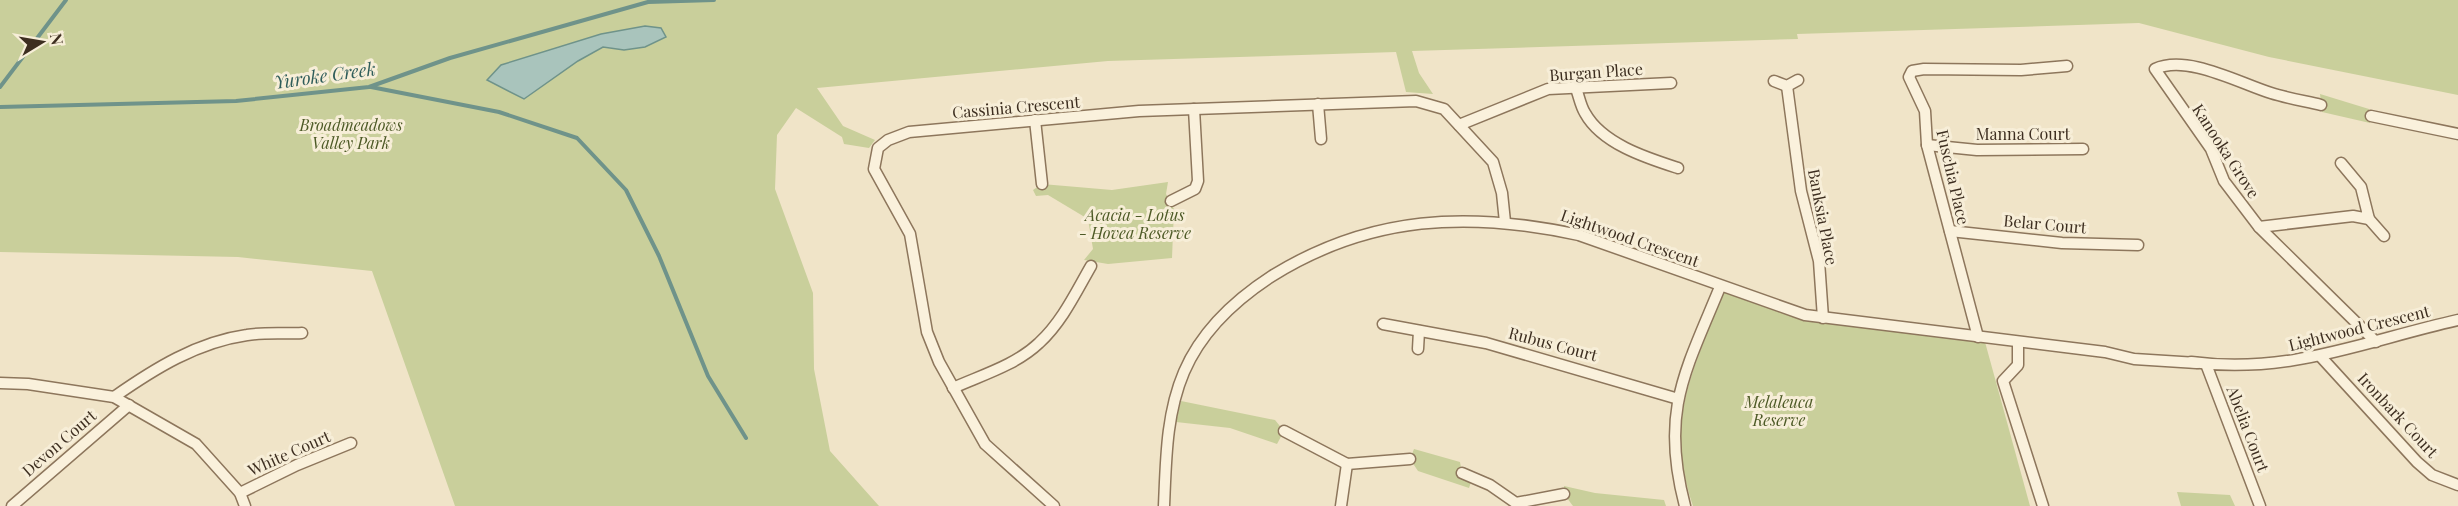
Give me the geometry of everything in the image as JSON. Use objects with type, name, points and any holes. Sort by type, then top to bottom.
[{"type":"street","name":"Kanooka Grove","points":[[2321,105],[2270,93],[2203,69],[2171,64],[2156,67],[2156,73],[2211,149],[2224,181],[2259,227],[2376,342]]},
{"type":"street","name":"Fuschia Place","points":[[1978,338],[1927,145],[1925,111],[1910,76],[1912,71],[2021,70],[2067,66]]},
{"type":"street","points":[[1774,81],[1787,86],[1798,80]]},
{"type":"street","name":"Burgan Place","points":[[1459,125],[1548,89],[1671,83]]},
{"type":"street","points":[[1575,86],[1586,113],[1603,133],[1630,149],[1678,168]]},
{"type":"street","name":"Banksia Place","points":[[1787,86],[1801,191],[1819,261],[1823,318]]},
{"type":"street","name":"Cassinia Crescent","points":[[1054,506],[985,444],[953,388],[927,332],[910,234],[874,169],[872,158],[878,146],[889,137],[909,132],[1139,111],[1416,101],[1444,110],[1493,162],[1502,193],[1505,222]]},
{"type":"street","points":[[1318,104],[1321,139]]},
{"type":"street","points":[[1171,201],[1195,189],[1198,181],[1194,109]]},
{"type":"street","points":[[2371,116],[2458,134]]},
{"type":"street","points":[[1035,120],[1042,184]]},
{"type":"street","name":"Manna Court","points":[[1927,145],[1977,150],[2083,149]]},
{"type":"street","points":[[2341,163],[2355,174],[2365,199],[2369,219],[2384,236]]},
{"type":"street","points":[[2259,227],[2353,216],[2369,219]]},
{"type":"street","name":"Lightwood Crescent","points":[[1164,506],[1169,418],[1185,369],[1206,335],[1248,292],[1276,272],[1350,238],[1412,225],[1505,222],[1547,227],[1579,235],[1720,287],[1805,315],[2105,352],[2134,359],[2201,364],[2283,364],[2321,357],[2458,320]]},
{"type":"street","name":"Belar Court","points":[[1950,231],[2062,243],[2138,245]]},
{"type":"street","points":[[953,388],[1020,358],[1037,346],[1050,333],[1091,266]]},
{"type":"street","points":[[1685,506],[1673,456],[1671,433],[1675,398],[1720,287]]},
{"type":"street","name":"Rubus Court","points":[[1383,324],[1496,346],[1675,398]]},
{"type":"street","points":[[1418,349],[1419,331]]},
{"type":"street","points":[[114,397],[175,358],[213,343],[247,335],[302,333]]},
{"type":"street","points":[[2018,342],[2018,365],[2003,381],[2043,506]]},
{"type":"street","name":"Ironbark Court","points":[[2321,357],[2417,462],[2432,475],[2458,485]]},
{"type":"street","name":"Abelia Court","points":[[2201,364],[2260,506]]},
{"type":"street","points":[[0,383],[28,384],[114,397],[196,444],[240,493],[244,506]]},
{"type":"street","name":"Devon Court","points":[[12,506],[129,405]]},
{"type":"street","points":[[1284,431],[1347,464],[1410,459]]},
{"type":"street","name":"White Court","points":[[240,493],[297,465],[351,443]]},
{"type":"street","points":[[1341,506],[1347,464]]},
{"type":"street","points":[[1462,473],[1490,485],[1516,505],[1564,494]]},
{"type":"green space","name":"Broadmeadows Valley Park","points":[[0,0],[2458,0],[2458,95],[2269,57],[2139,23],[1797,34],[1798,39],[1412,51],[1419,73],[1433,94],[1406,92],[1396,52],[1108,61],[817,88],[843,126],[875,140],[869,148],[844,144],[842,137],[796,108],[777,135],[775,189],[813,293],[814,369],[830,451],[879,506],[455,506],[372,271],[238,257],[0,252]]},
{"type":"green space","points":[[2320,94],[2369,109],[2370,123],[2322,112]]},
{"type":"green space","name":"Acacia - Lotus - Hovea Reserve","points":[[1168,182],[1166,194],[1174,209],[1172,258],[1108,264],[1084,260],[1093,249],[1088,219],[1048,195],[1036,196],[1033,190],[1042,184],[1112,190]]},
{"type":"green space","name":"Melaleuca Reserve","points":[[1723,292],[1804,321],[1985,342],[2030,506],[1693,506],[1681,447],[1682,421],[1693,372]]},
{"type":"green space","points":[[1181,401],[1275,420],[1284,431],[1277,444],[1230,428],[1176,422]]},
{"type":"green space","points":[[1414,449],[1460,462],[1462,473],[1471,482],[1469,488],[1418,471],[1410,459]]},
{"type":"green space","points":[[1564,486],[1595,493],[1664,500],[1666,506],[1573,506],[1564,494]]},
{"type":"green space","points":[[2177,492],[2230,495],[2235,506],[2181,506]]},
{"type":"water","points":[[645,26],[661,28],[666,37],[645,47],[624,50],[603,47],[578,61],[524,99],[487,80],[501,65],[601,34]]},
{"type":"waterway","points":[[0,87],[66,0]]},
{"type":"waterway","name":"Yuroke Creek","points":[[0,107],[236,101],[369,87],[450,58],[648,2],[714,0]]},
{"type":"waterway","points":[[371,87],[499,112],[577,138],[626,190],[659,256],[708,376],[746,438]]}]
